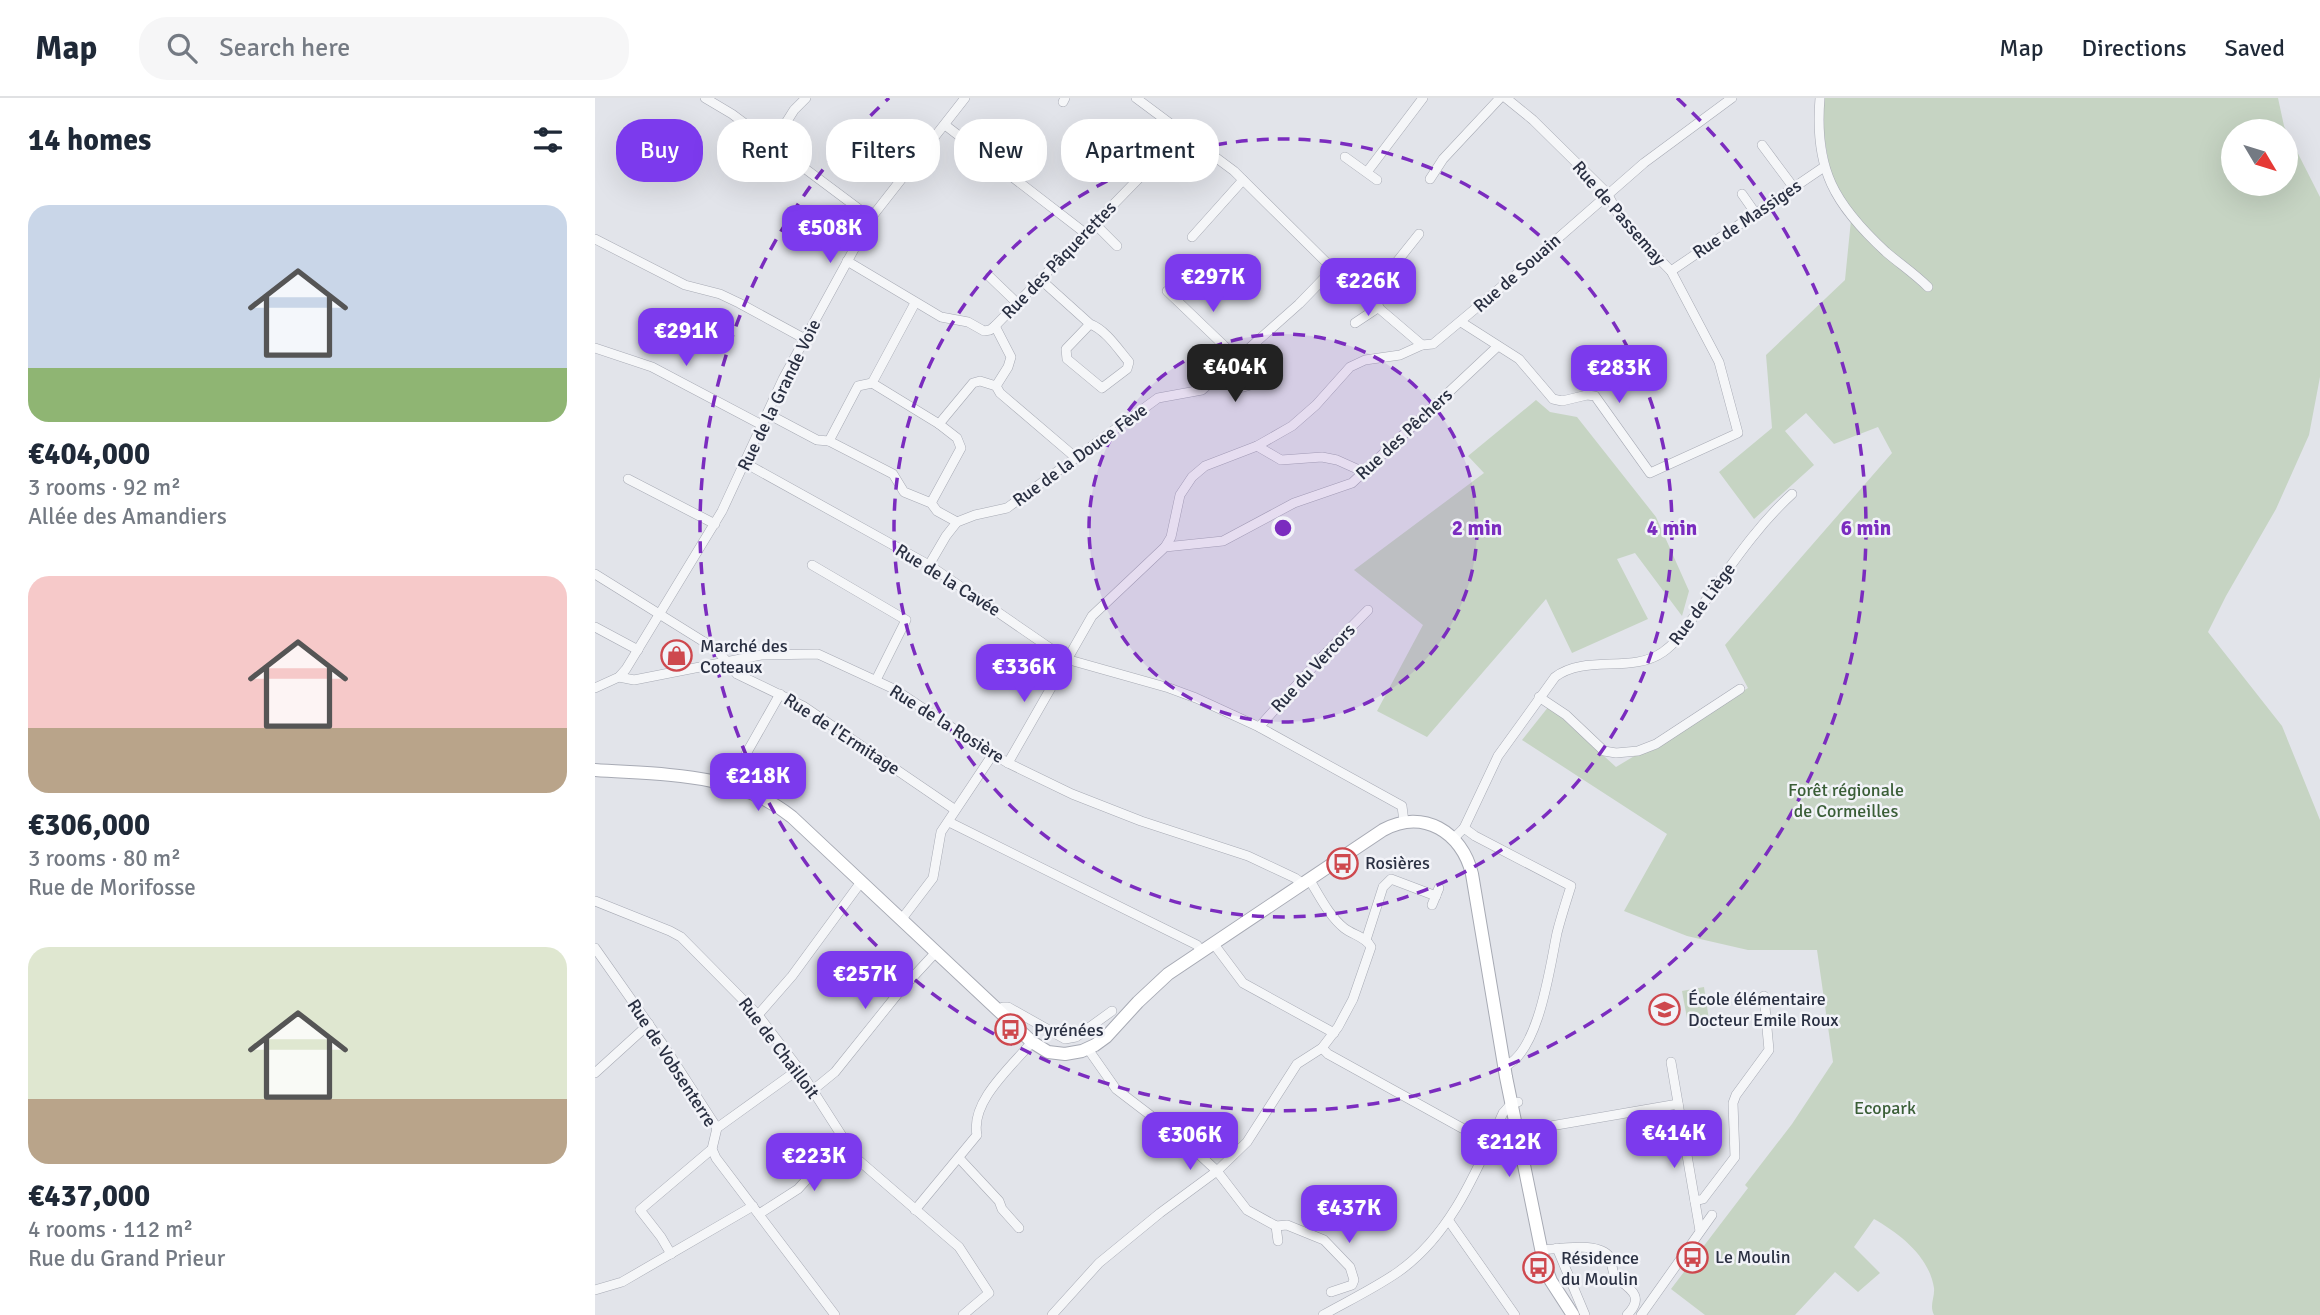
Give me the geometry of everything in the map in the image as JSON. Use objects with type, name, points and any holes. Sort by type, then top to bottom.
[{"type":"street","points":[[705,98],[738,119]]},
{"type":"street","points":[[788,119],[806,98]]},
{"type":"street","name":"Rue de la Grande Voie","points":[[619,677],[715,524],[783,379],[871,218],[965,98]]},
{"type":"street","points":[[1136,98],[1164,119]]},
{"type":"street","points":[[1367,173],[1423,98]]},
{"type":"street","points":[[1430,179],[1443,159],[1500,98]]},
{"type":"street","name":"Rue de Passemay","points":[[1498,346],[1519,359],[1553,399],[1562,401],[1587,395],[1595,396],[1650,473],[1738,433],[1719,362],[1671,271],[1622,220],[1607,193],[1526,113],[1506,98]]},
{"type":"street","name":"Rue de Souain","points":[[1165,547],[1171,537],[1180,495],[1192,477],[1205,466],[1257,446],[1292,426],[1316,405],[1350,367],[1365,360],[1400,355],[1422,345],[1433,344],[1607,193],[1732,98]]},
{"type":"street","points":[[1820,98],[1820,147],[1824,167],[1840,201],[1887,252],[1928,287]]},
{"type":"street","points":[[944,125],[1085,233]]},
{"type":"street","points":[[1762,145],[1794,188]]},
{"type":"street","points":[[1345,157],[1377,180]]},
{"type":"street","points":[[1219,161],[1243,180],[1333,269],[1422,345]]},
{"type":"street","name":"Rue de Massiges","points":[[1671,271],[1824,167]]},
{"type":"street","points":[[812,174],[871,218]]},
{"type":"street","points":[[1192,237],[1243,180]]},
{"type":"street","name":"Rue des Pâquerettes","points":[[995,326],[1136,182]]},
{"type":"street","points":[[1741,194],[1756,214]]},
{"type":"street","points":[[1095,224],[1117,246]]},
{"type":"street","points":[[1368,298],[1419,234]]},
{"type":"street","points":[[595,239],[685,285],[720,294],[739,303],[805,339]]},
{"type":"street","points":[[847,261],[941,317],[968,322],[984,331],[995,326],[1011,357],[996,386]]},
{"type":"street","name":"Rue de la Douce Fève","points":[[957,522],[1007,508],[1158,398],[1202,390],[1299,304],[1333,269]]},
{"type":"street","points":[[990,277],[1017,303]]},
{"type":"street","points":[[1040,279],[1090,324],[1096,326],[1129,362],[1127,369],[1102,388],[1067,359],[1066,349],[1090,324]]},
{"type":"street","points":[[1167,291],[1238,359]]},
{"type":"street","points":[[872,383],[915,303]]},
{"type":"street","points":[[1355,323],[1379,307]]},
{"type":"street","points":[[1461,322],[1498,346]]},
{"type":"street","name":"Rue des Pêchers","points":[[1165,547],[1223,541],[1294,503],[1352,482],[1498,346]]},
{"type":"street","points":[[595,348],[652,367],[762,425]]},
{"type":"street","points":[[1218,378],[1236,389],[1258,383]]},
{"type":"street","points":[[939,424],[973,383],[980,381],[996,386],[1000,393],[1075,457]]},
{"type":"street","points":[[829,441],[858,386],[872,383],[957,438],[961,448],[931,503]]},
{"type":"street","points":[[768,414],[817,440],[829,441],[893,474],[904,492],[931,503],[937,511],[957,522],[929,565]]},
{"type":"street","points":[[1257,446],[1281,460],[1322,457],[1337,460],[1362,474]]},
{"type":"street","name":"Rue de la Cavée","points":[[745,463],[929,565],[1066,659],[1183,692],[1259,727],[1402,806],[1404,822]]},
{"type":"street","points":[[628,479],[715,524]]},
{"type":"street","name":"Rue de Liège","points":[[1459,833],[1498,756],[1555,677],[1566,670],[1648,661],[1671,646],[1766,518],[1792,494]]},
{"type":"street","points":[[1008,763],[1092,616],[1165,547]]},
{"type":"street","points":[[813,565],[906,620],[876,680]]},
{"type":"street","name":"Rue de l'Ermitage","points":[[595,574],[717,650],[737,674],[803,706],[954,809]]},
{"type":"street","name":"Rue du Vercors","points":[[1259,727],[1368,610]]},
{"type":"street","points":[[595,627],[638,650]]},
{"type":"street","name":"Rue de la Rosière","points":[[619,677],[634,680],[761,655],[817,654],[894,689],[1008,763],[1083,798],[1141,821],[1248,856],[1305,881]]},
{"type":"street","points":[[595,688],[619,677]]},
{"type":"street","points":[[1539,697],[1566,715],[1604,751],[1616,753],[1638,751],[1656,744],[1740,689]]},
{"type":"street","points":[[729,783],[780,694]]},
{"type":"street","points":[[901,920],[933,878],[941,832],[993,754]]},
{"type":"street","points":[[595,770],[729,783],[759,795],[782,809],[1032,1042],[1055,1054],[1071,1054],[1088,1049],[1106,1037],[1168,974],[1383,830],[1404,822],[1432,825],[1475,836],[1571,886],[1557,932],[1542,1007],[1518,1058],[1507,1065]]},
{"type":"street","points":[[949,821],[1085,887],[1197,945],[1201,951]]},
{"type":"street","points":[[1459,833],[1472,874],[1547,1272],[1573,1315]]},
{"type":"street","points":[[1366,940],[1383,887],[1391,879],[1436,896]]},
{"type":"street","points":[[1052,1315],[1099,1263],[1217,1171],[1247,1142],[1297,1065],[1322,1048],[1334,1033],[1353,999],[1371,947],[1366,940],[1336,921],[1305,881]]},
{"type":"street","points":[[758,1015],[792,976],[861,882]]},
{"type":"street","name":"Rue de Chailloit","points":[[595,901],[681,937],[758,1015],[799,1069],[856,1158],[959,1247],[989,1293],[963,1315]]},
{"type":"street","points":[[1213,943],[1243,983],[1334,1033]]},
{"type":"street","name":"Rue de Vobsenterre","points":[[595,947],[717,1128],[712,1150],[835,1315]]},
{"type":"street","points":[[813,1090],[835,1072],[905,985],[936,952]]},
{"type":"street","points":[[1695,1201],[1703,1199],[1735,1157],[1733,1103],[1769,1050],[1764,996]]},
{"type":"street","points":[[998,1011],[1008,1007],[1065,1039],[1076,1037],[1112,1011]]},
{"type":"street","points":[[595,1073],[649,1024]]},
{"type":"street","points":[[915,1210],[977,1135],[976,1118],[983,1100],[1032,1042]]},
{"type":"street","points":[[1322,1048],[1328,1054],[1489,1143]]},
{"type":"street","points":[[1088,1049],[1116,1089],[1167,1126],[1217,1171],[1247,1210],[1276,1227],[1287,1224],[1324,1240],[1350,1267],[1354,1280],[1353,1283],[1331,1292]]},
{"type":"street","points":[[1671,1062],[1700,1231]]},
{"type":"street","points":[[1323,1315],[1398,1272],[1435,1238],[1448,1221],[1503,1113],[1513,1099],[1513,1078],[1507,1065]]},
{"type":"street","points":[[717,1128],[799,1069]]},
{"type":"street","points":[[1519,1128],[1678,1104]]},
{"type":"street","points":[[595,1290],[622,1282],[798,1189],[843,1140]]},
{"type":"street","points":[[671,1254],[641,1210],[712,1150]]},
{"type":"street","points":[[959,1158],[999,1201],[1002,1209],[1019,1228]]},
{"type":"street","points":[[1641,1315],[1712,1215]]},
{"type":"street","points":[[1448,1221],[1515,1315]]},
{"type":"street","points":[[1276,1227],[1278,1241]]},
{"type":"street","points":[[1557,1248],[1585,1315]]},
{"type":"street","points":[[1542,1250],[1583,1248],[1606,1254],[1615,1277],[1630,1287],[1635,1295],[1635,1306],[1627,1315]]},
{"type":"street","points":[[1343,1288],[1351,1299]]},
{"type":"street","points":[[1562,1298],[1566,1315]]},
{"type":"green space","points":[[1824,98],[2278,98],[2282,119],[2221,119],[2221,196],[2298,196],[2298,154],[2320,197],[2320,377],[2309,435],[2276,509],[2208,632],[2282,726],[2320,820],[2320,1315],[1934,1315],[1934,1288],[1920,1256],[1903,1239],[1874,1219],[1854,1247],[1880,1273],[1858,1292],[1835,1272],[1795,1315],[1705,1315],[1671,1289],[1748,1188],[1745,1185],[1792,1124],[1833,1062],[1817,950],[1748,950],[1687,936],[1624,911],[1667,834],[1522,740],[1549,706],[1616,767],[1748,688],[1725,645],[1892,453],[1878,427],[1834,444],[1806,413],[1785,431],[1814,465],[1754,519],[1719,472],[1772,428],[1766,355],[1845,280],[1851,220],[1830,171],[1822,124]]},
{"type":"green space","points":[[1536,400],[1550,412],[1577,417],[1656,517],[1689,591],[1682,616],[1635,553],[1617,559],[1648,619],[1572,653],[1546,599],[1427,737],[1377,711],[1423,625],[1354,570],[1484,473],[1468,456]]},
{"type":"green space","points":[[1704,987],[1710,1026],[1689,1029],[1682,991]]},
{"type":"place","name":"Marché des Coteaux","points":[[677,656]]},
{"type":"place","name":"Rosières","points":[[1342,863]]},
{"type":"place","name":"École élémentaire Docteur Emile Roux","points":[[1665,1009]]},
{"type":"place","name":"Pyrénées","points":[[1011,1030]]},
{"type":"place","name":"Le Moulin","points":[[1692,1257]]},
{"type":"place","name":"Résidence du Moulin","points":[[1538,1268]]},
{"type":"park label","name":"Forêt régionale de Cormeilles","points":[[1846,800]]},
{"type":"park label","name":"Ecopark","points":[[1885,1108]]}]
